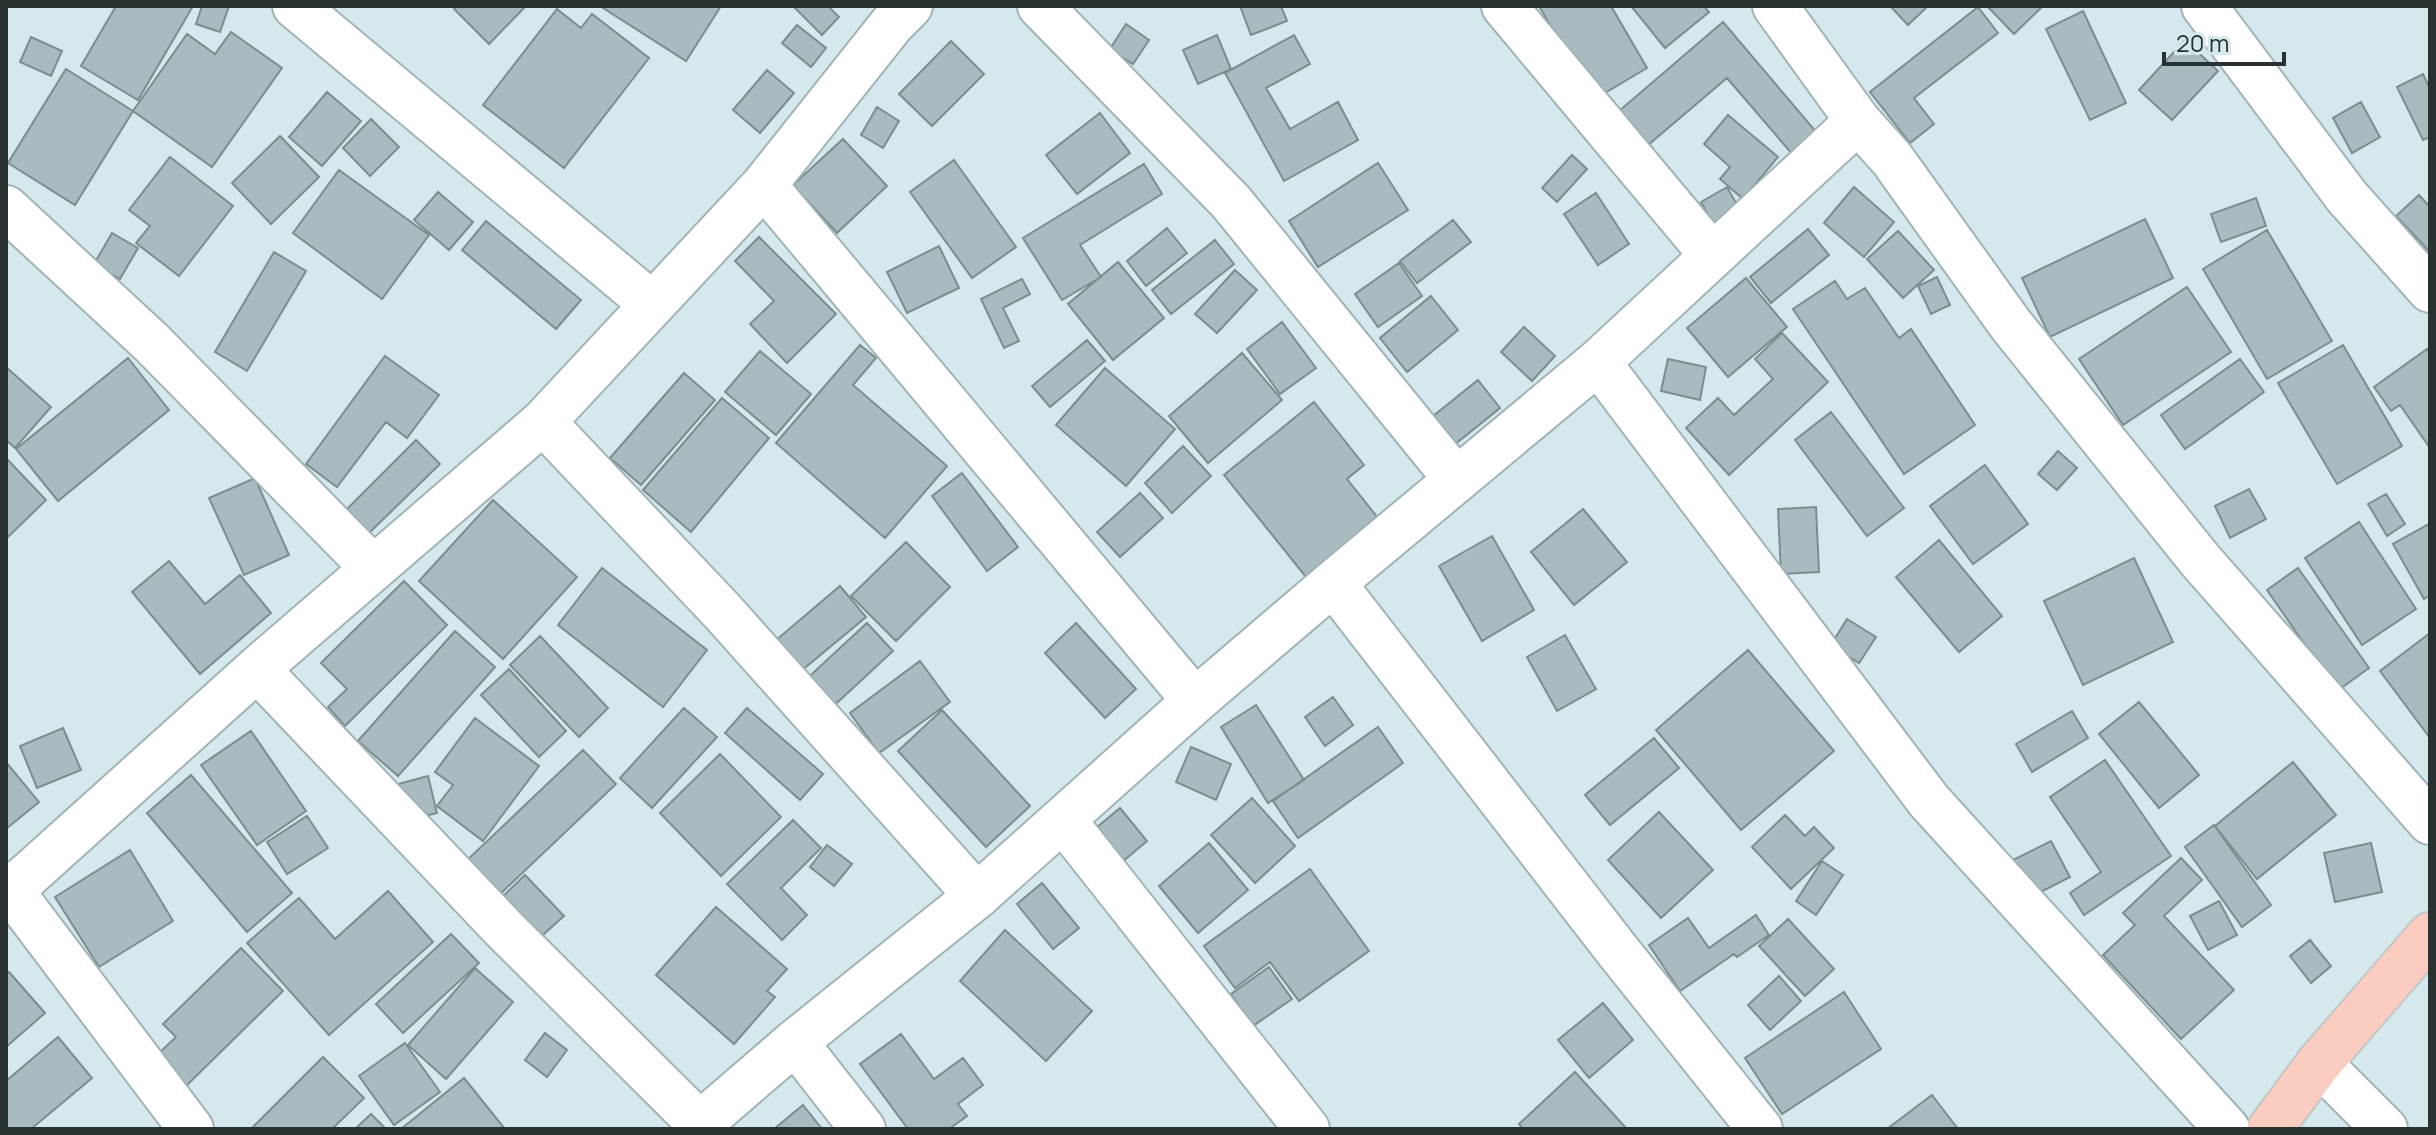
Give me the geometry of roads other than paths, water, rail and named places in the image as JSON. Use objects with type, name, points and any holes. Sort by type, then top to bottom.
[{"type":"main road","points":[[2270,1129],[2319,1063],[2430,935]]},
{"type":"street","points":[[295,6],[652,304]]},
{"type":"street","points":[[1040,6],[1231,202],[1456,479]]},
{"type":"street","points":[[1504,6],[1712,255]]},
{"type":"street","points":[[1775,6],[1858,121],[1892,159],[2011,325],[2190,548],[2430,822]]},
{"type":"street","points":[[2204,6],[2347,197],[2430,290]]},
{"type":"street","points":[[191,1129],[8,890],[543,422],[764,185],[892,12]]},
{"type":"street","points":[[257,669],[697,1127],[795,1042],[977,896],[1195,701],[1598,362],[1858,121]]},
{"type":"street","points":[[764,185],[1195,701]]},
{"type":"street","points":[[6,208],[151,342],[373,568]]},
{"type":"street","points":[[1598,362],[1929,801],[2227,1129]]},
{"type":"street","points":[[543,422],[722,611],[977,896]]},
{"type":"street","points":[[1333,583],[1607,938],[1760,1129]]},
{"type":"street","points":[[1064,821],[1307,1129]]},
{"type":"street","points":[[795,1042],[863,1129]]},
{"type":"street","points":[[2319,1063],[2385,1129]]}]
